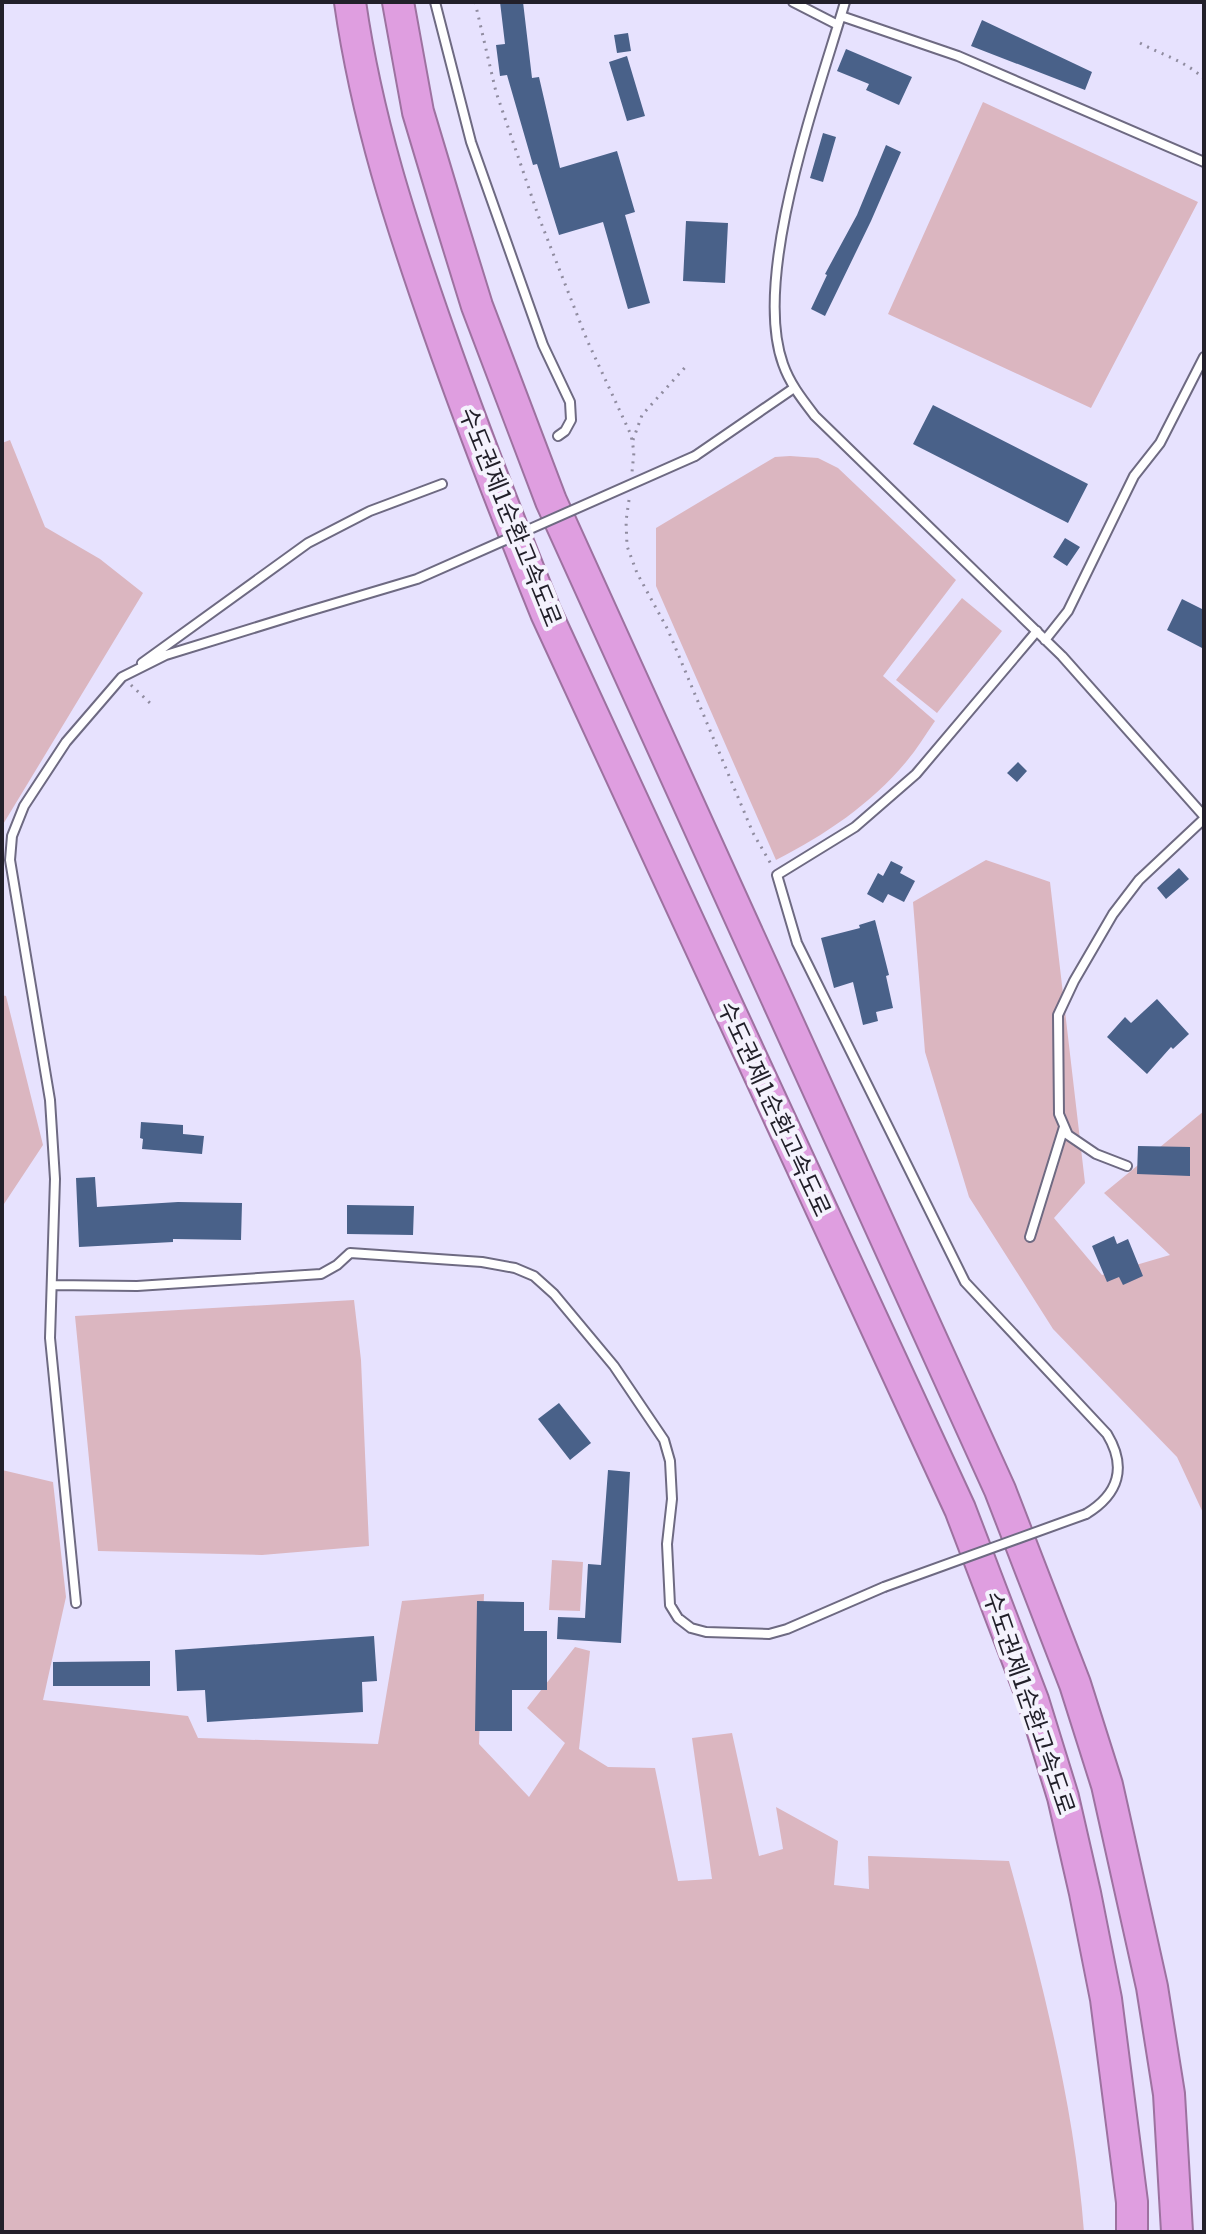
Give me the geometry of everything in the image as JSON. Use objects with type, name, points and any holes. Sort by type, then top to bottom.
[{"type":"highway","name":"수도권제1순환고속도로","points":[[350,2],[372,123],[401,225],[508,519],[546,613],[960,1509],[1033,1700],[1063,1797],[1106,1999],[1132,2202],[1132,2232]]},
{"type":"highway","name":"수도권제1순환고속도로","points":[[398,2],[418,112],[452,225],[477,306],[551,501],[1000,1490],[1075,1684],[1107,1785],[1152,1987],[1169,2094],[1177,2232]]},
{"type":"lane","points":[[435,2],[471,142],[543,345],[570,402],[571,420],[558,436]]},
{"type":"lane","points":[[793,2],[840,21],[958,56],[1204,162]]},
{"type":"lane","points":[[845,2],[807,127],[779,255],[775,323],[782,362],[794,388],[815,416],[1037,631],[1204,818],[1139,880],[1113,914],[1058,1015],[1059,1114],[1068,1135],[1096,1154],[1127,1166]]},
{"type":"lane","points":[[1045,640],[1068,611],[1134,476],[1160,443],[1204,357]]},
{"type":"lane","points":[[122,677],[166,655],[417,579],[695,456],[794,388]]},
{"type":"lane","points":[[76,1603],[50,1338],[55,1179],[50,1100],[10,860],[12,836],[24,806],[66,742],[122,677],[308,543],[370,511],[442,484]]},
{"type":"lane","points":[[52,1285],[137,1286],[321,1274],[350,1253],[482,1262],[515,1268],[534,1276],[554,1294],[614,1366],[664,1440],[670,1461],[672,1499],[667,1544],[670,1605],[678,1618],[691,1628],[706,1632],[769,1634],[787,1629],[884,1587],[1086,1514],[1099,1506],[1117,1476],[1119,1461],[1115,1448],[1107,1434],[965,1282],[797,943],[777,875],[855,827],[916,774],[1037,631]]},
{"type":"lane","points":[[1030,1237],[1064,1126]]},
{"type":"path","points":[[475,2],[496,92],[533,202],[565,288],[633,444]]},
{"type":"path","points":[[1140,43],[1168,54],[1204,79]]},
{"type":"path","points":[[631,483],[633,444],[642,415],[688,364]]},
{"type":"path","points":[[629,499],[627,546],[637,573],[668,630],[753,833],[777,875]]},
{"type":"path","points":[[122,677],[151,704]]},
{"type":"shaded area","points":[[983,102],[1198,202],[1091,408],[888,314]]},
{"type":"shaded area","points":[[10,440],[45,527],[100,559],[143,593],[2,826],[2,443]]},
{"type":"shaded area","points":[[775,457],[818,458],[838,468],[956,580],[883,676],[935,721],[910,757],[878,792],[829,829],[776,860],[656,586],[656,528]]},
{"type":"shaded area","points":[[962,598],[1002,631],[937,713],[896,680]]},
{"type":"shaded area","points":[[986,860],[1050,882],[1085,1183],[1054,1218],[1102,1275],[1170,1255],[1104,1193],[1204,1111],[1204,1515],[1177,1457],[1053,1329],[969,1197],[925,1052],[913,902]]},
{"type":"shaded area","points":[[2,995],[6,996],[43,1145],[2,1207]]},
{"type":"shaded area","points":[[354,1300],[361,1360],[369,1546],[262,1555],[98,1551],[75,1316]]},
{"type":"shaded area","points":[[2,1470],[53,1482],[66,1597],[43,1700],[188,1716],[198,1738],[378,1744],[402,1601],[484,1594],[479,1744],[529,1797],[565,1743],[527,1708],[575,1647],[590,1651],[579,1749],[608,1767],[655,1768],[678,1881],[712,1879],[692,1738],[732,1733],[759,1856],[783,1849],[776,1807],[838,1841],[834,1885],[869,1889],[868,1856],[1009,1861],[1045,1998],[1065,2092],[1084,2232],[2,2232]]},
{"type":"shaded area","points":[[552,1560],[583,1562],[580,1611],[549,1610]]},
{"type":"building","points":[[500,2],[523,2],[532,78],[539,77],[560,168],[617,151],[635,212],[625,215],[650,303],[628,309],[603,222],[559,235],[537,164],[533,165],[507,75],[500,76],[496,45],[505,44]]},
{"type":"building","points":[[982,20],[1092,72],[1085,90],[971,46]]},
{"type":"building","points":[[628,33],[631,51],[617,53],[614,35]]},
{"type":"building","points":[[846,49],[912,77],[899,105],[866,90],[869,84],[837,71]]},
{"type":"building","points":[[627,56],[645,116],[627,121],[609,62]]},
{"type":"building","points":[[823,133],[836,137],[823,182],[810,178]]},
{"type":"building","points":[[886,145],[901,152],[825,316],[811,309],[825,274],[857,215]]},
{"type":"building","points":[[686,221],[728,223],[725,283],[683,281]]},
{"type":"building","points":[[933,405],[1088,484],[1068,523],[913,444]]},
{"type":"building","points":[[1065,538],[1080,547],[1067,566],[1053,557]]},
{"type":"building","points":[[1182,599],[1204,610],[1204,649],[1167,630]]},
{"type":"building","points":[[1018,762],[1027,771],[1017,782],[1007,773]]},
{"type":"building","points":[[891,861],[903,867],[900,873],[915,881],[904,902],[888,894],[883,903],[867,894],[878,873],[883,876]]},
{"type":"building","points":[[1179,868],[1189,879],[1166,899],[1157,888]]},
{"type":"building","points":[[875,920],[889,975],[886,976],[893,1008],[876,1012],[878,1021],[863,1025],[853,982],[834,988],[821,938],[860,928],[859,925]]},
{"type":"building","points":[[1157,999],[1189,1034],[1173,1049],[1171,1047],[1147,1074],[1107,1037],[1125,1017],[1131,1023]]},
{"type":"building","points":[[141,1122],[183,1125],[183,1134],[204,1136],[202,1154],[142,1149]]},
{"type":"building","points":[[1138,1146],[1190,1147],[1190,1176],[1137,1174]]},
{"type":"building","points":[[95,1177],[97,1207],[178,1202],[242,1203],[241,1240],[173,1239],[173,1242],[79,1247],[76,1178]]},
{"type":"building","points":[[347,1205],[414,1206],[413,1235],[347,1234]]},
{"type":"building","points":[[1114,1236],[1117,1244],[1128,1239],[1143,1276],[1123,1285],[1119,1277],[1107,1282],[1092,1246]]},
{"type":"building","points":[[559,1403],[591,1443],[570,1460],[538,1419]]},
{"type":"building","points":[[608,1470],[630,1472],[621,1643],[557,1639],[558,1617],[585,1618],[588,1564],[601,1565]]},
{"type":"building","points":[[477,1601],[524,1602],[524,1631],[547,1631],[547,1690],[512,1690],[512,1731],[475,1731]]},
{"type":"building","points":[[374,1636],[377,1681],[362,1682],[363,1712],[207,1722],[205,1690],[177,1691],[175,1650]]},
{"type":"building","points":[[150,1661],[150,1686],[53,1686],[53,1662]]}]
